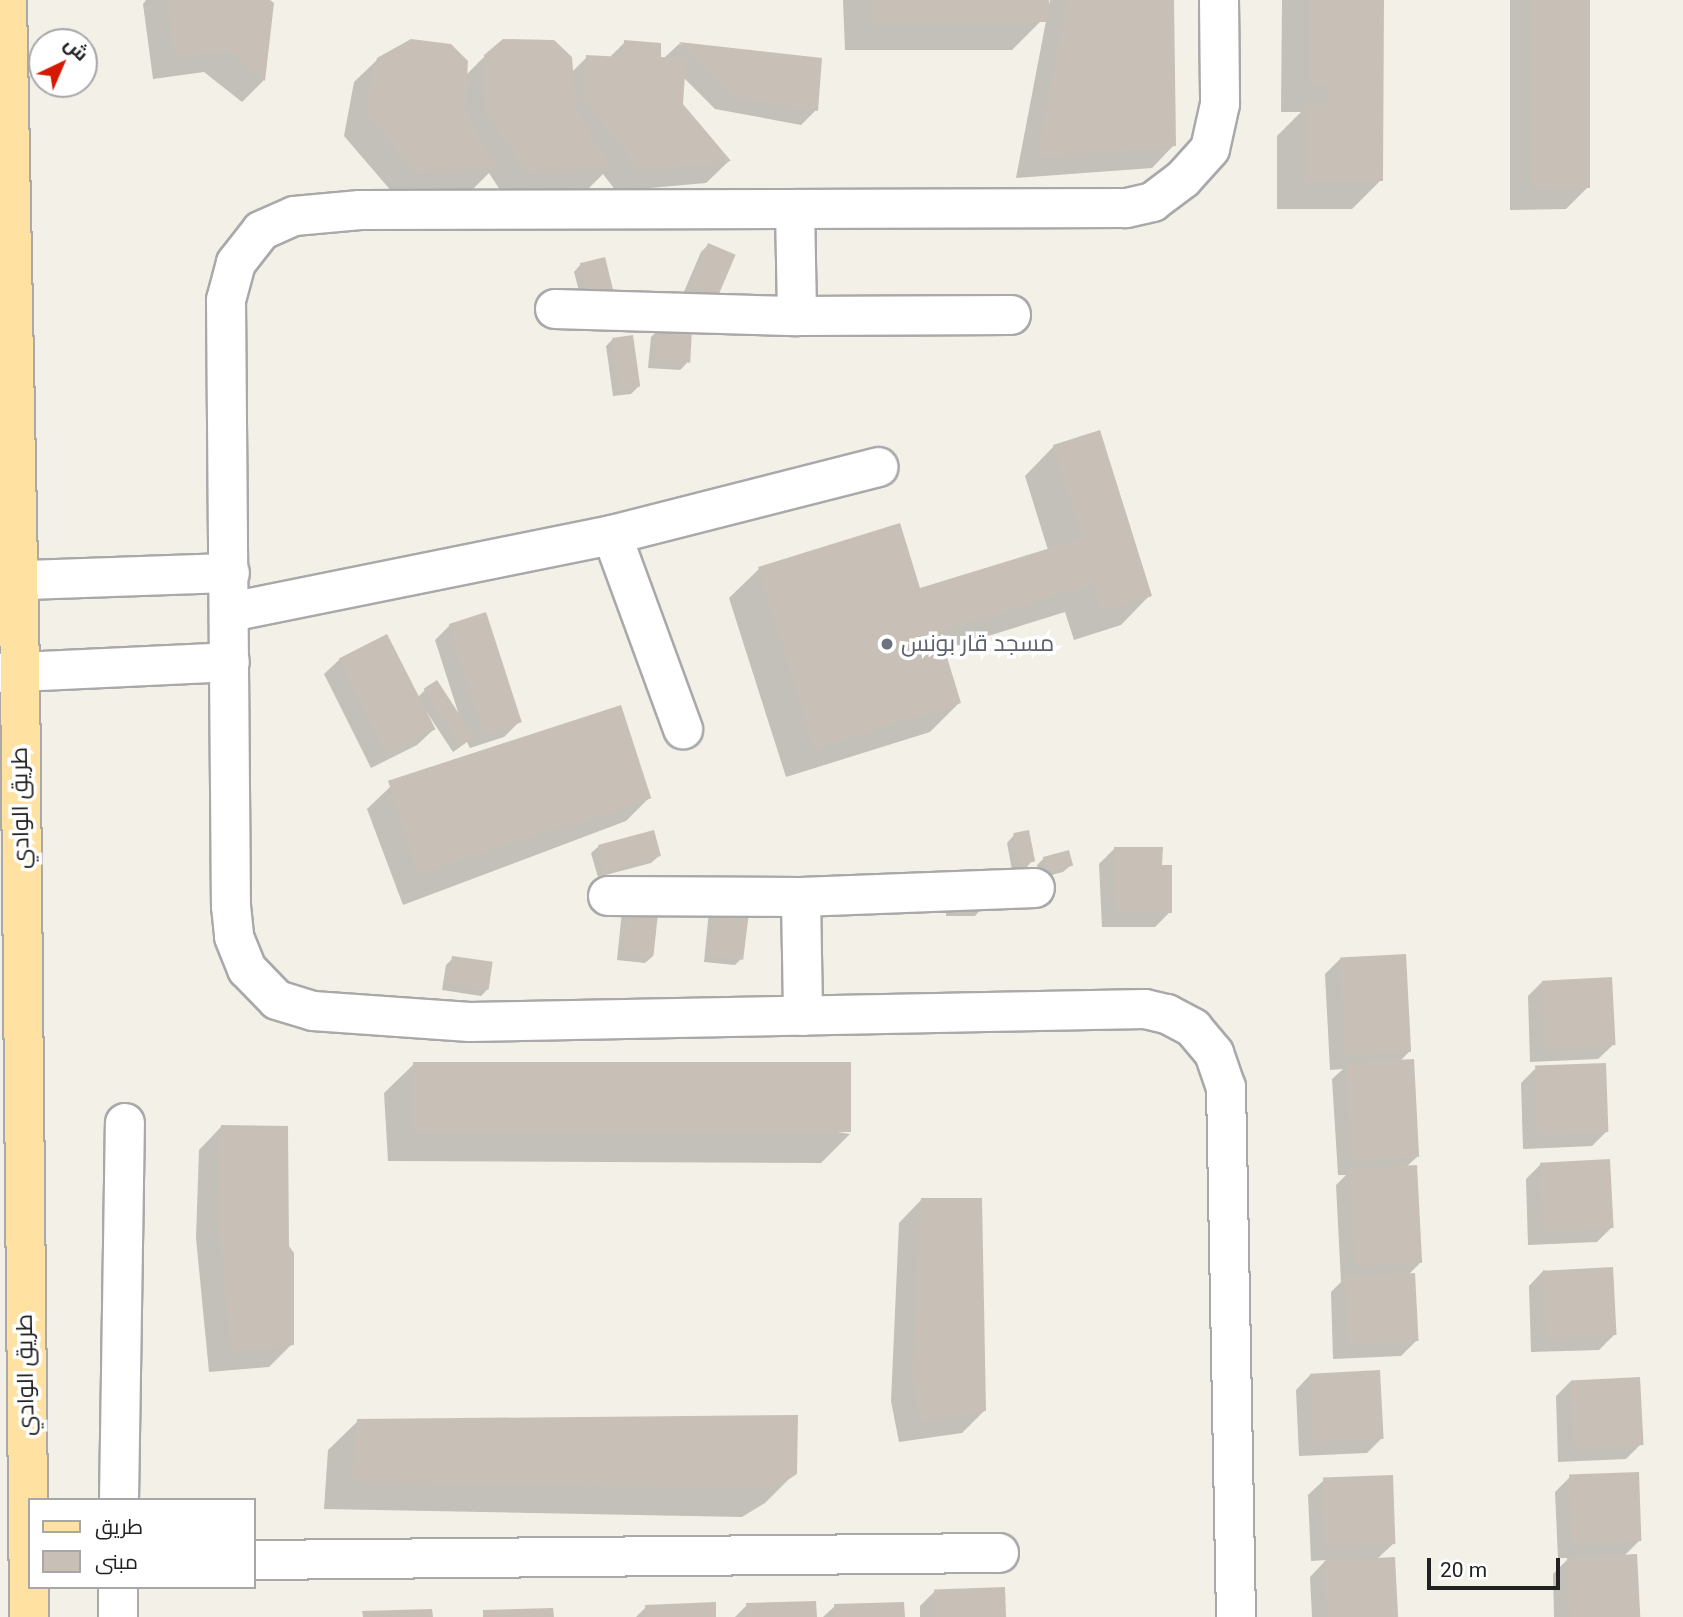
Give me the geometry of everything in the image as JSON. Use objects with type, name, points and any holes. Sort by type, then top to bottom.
[{"type":"main road","name":"طريق الوادي","points":[[7,0],[10,673],[28,1514]]},
{"type":"main road","name":"طريق الوادي","points":[[29,1589],[29,1617]]},
{"type":"street","points":[[1219,0],[1220,104],[1210,149],[1183,179],[1153,202],[1126,208],[360,210],[294,216],[261,230],[236,263],[226,300],[230,573],[230,906],[234,937],[247,969],[277,1000],[313,1011],[470,1022],[1145,1009],[1167,1014],[1193,1028],[1214,1053],[1226,1087],[1236,1617]]},
{"type":"street","points":[[794,209],[797,316]]},
{"type":"street","points":[[555,309],[797,316],[1011,315]]},
{"type":"street","points":[[230,612],[612,535],[878,467]]},
{"type":"street","points":[[612,535],[683,729]]},
{"type":"street","points":[[9,581],[230,573]]},
{"type":"street","points":[[10,673],[230,662]]},
{"type":"street","points":[[608,896],[801,897],[1035,888]]},
{"type":"street","points":[[801,897],[803,1016]]},
{"type":"street","points":[[119,1498],[125,1123]]},
{"type":"street","points":[[256,1560],[999,1553]]},
{"type":"street","points":[[118,1589],[118,1617]]},
{"type":"building","points":[[168,0],[270,0],[274,3],[265,81],[228,50],[175,57]]},
{"type":"building","points":[[873,0],[1049,0],[1049,22],[873,22]]},
{"type":"building","points":[[1068,0],[1174,0],[1176,146],[1037,157]]},
{"type":"building","points":[[1310,0],[1384,0],[1383,181],[1306,180],[1306,105],[1328,106],[1328,84],[1310,83]]},
{"type":"building","points":[[1532,0],[1590,0],[1590,188],[1532,188]]},
{"type":"building","points":[[411,39],[451,44],[468,61],[465,113],[497,168],[416,171],[365,113],[377,58]]},
{"type":"building","points":[[503,39],[554,40],[572,57],[576,111],[612,168],[525,171],[486,111],[484,55]]},
{"type":"building","points":[[624,40],[661,43],[661,57],[686,59],[683,104],[731,161],[638,169],[584,98],[586,55],[623,57]]},
{"type":"building","points":[[679,42],[822,58],[818,111],[730,95]]},
{"type":"building","points":[[708,243],[736,255],[717,298],[690,286]]},
{"type":"building","points":[[605,257],[614,293],[589,299],[580,263]]},
{"type":"building","points":[[657,328],[692,330],[690,363],[655,361]]},
{"type":"building","points":[[633,335],[640,386],[619,389],[612,338]]},
{"type":"building","points":[[1100,430],[1152,596],[1103,612],[1094,584],[939,631],[961,703],[815,749],[758,567],[900,523],[920,588],[1083,538],[1053,445]]},
{"type":"building","points":[[486,612],[522,722],[485,734],[449,624]]},
{"type":"building","points":[[387,634],[436,729],[387,754],[339,659]]},
{"type":"building","points":[[437,680],[474,737],[461,746],[424,689]]},
{"type":"building","points":[[621,705],[651,798],[418,874],[388,781]]},
{"type":"building","points":[[654,830],[661,856],[605,871],[598,845]]},
{"type":"building","points":[[1029,830],[1035,861],[1019,864],[1013,833]]},
{"type":"building","points":[[1114,847],[1163,847],[1162,865],[1172,865],[1172,913],[1117,912]]},
{"type":"building","points":[[1069,850],[1073,865],[1047,872],[1043,857]]},
{"type":"building","points":[[629,902],[659,905],[654,956],[624,953]]},
{"type":"building","points":[[716,902],[750,906],[743,960],[709,956]]},
{"type":"building","points":[[1406,954],[1411,1052],[1345,1055],[1340,957]]},
{"type":"building","points":[[452,956],[493,962],[489,989],[448,984]]},
{"type":"building","points":[[1612,977],[1616,1045],[1546,1049],[1542,981]]},
{"type":"building","points":[[1414,1059],[1419,1157],[1352,1160],[1347,1063]]},
{"type":"building","points":[[413,1062],[851,1062],[851,1132],[413,1132]]},
{"type":"building","points":[[1606,1063],[1608,1132],[1537,1134],[1535,1065]]},
{"type":"building","points":[[221,1125],[288,1126],[289,1246],[294,1253],[294,1345],[232,1350],[218,1215]]},
{"type":"building","points":[[1610,1159],[1614,1228],[1544,1232],[1540,1163]]},
{"type":"building","points":[[1417,1165],[1422,1263],[1355,1266],[1350,1169]]},
{"type":"building","points":[[921,1198],[982,1198],[986,1411],[921,1420],[913,1378]]},
{"type":"building","points":[[1613,1267],[1617,1335],[1547,1339],[1543,1271]]},
{"type":"building","points":[[1415,1273],[1419,1341],[1349,1345],[1345,1277]]},
{"type":"building","points":[[1380,1370],[1384,1439],[1314,1443],[1310,1374]]},
{"type":"building","points":[[1640,1377],[1644,1445],[1575,1449],[1571,1381]]},
{"type":"building","points":[[798,1415],[797,1474],[773,1489],[353,1481],[357,1419]]},
{"type":"building","points":[[1639,1472],[1641,1541],[1571,1543],[1569,1474]]},
{"type":"building","points":[[1393,1475],[1395,1544],[1325,1546],[1323,1477]]},
{"type":"building","points":[[1637,1554],[1640,1617],[1570,1617],[1567,1558]]},
{"type":"building","points":[[1395,1557],[1398,1617],[1327,1617],[1324,1561]]},
{"type":"building","points":[[1005,1587],[1006,1617],[935,1617],[934,1589]]},
{"type":"building","points":[[816,1601],[817,1617],[747,1617],[746,1603]]},
{"type":"building","points":[[716,1602],[716,1617],[646,1617],[645,1605]]},
{"type":"building","points":[[904,1602],[905,1617],[834,1617],[834,1604]]},
{"type":"building","points":[[553,1608],[554,1617],[483,1617],[483,1610]]},
{"type":"building","points":[[432,1609],[433,1617],[363,1617],[362,1611]]},
{"type":"place","name":"مسجد قار بونس","points":[[887,644]]}]
